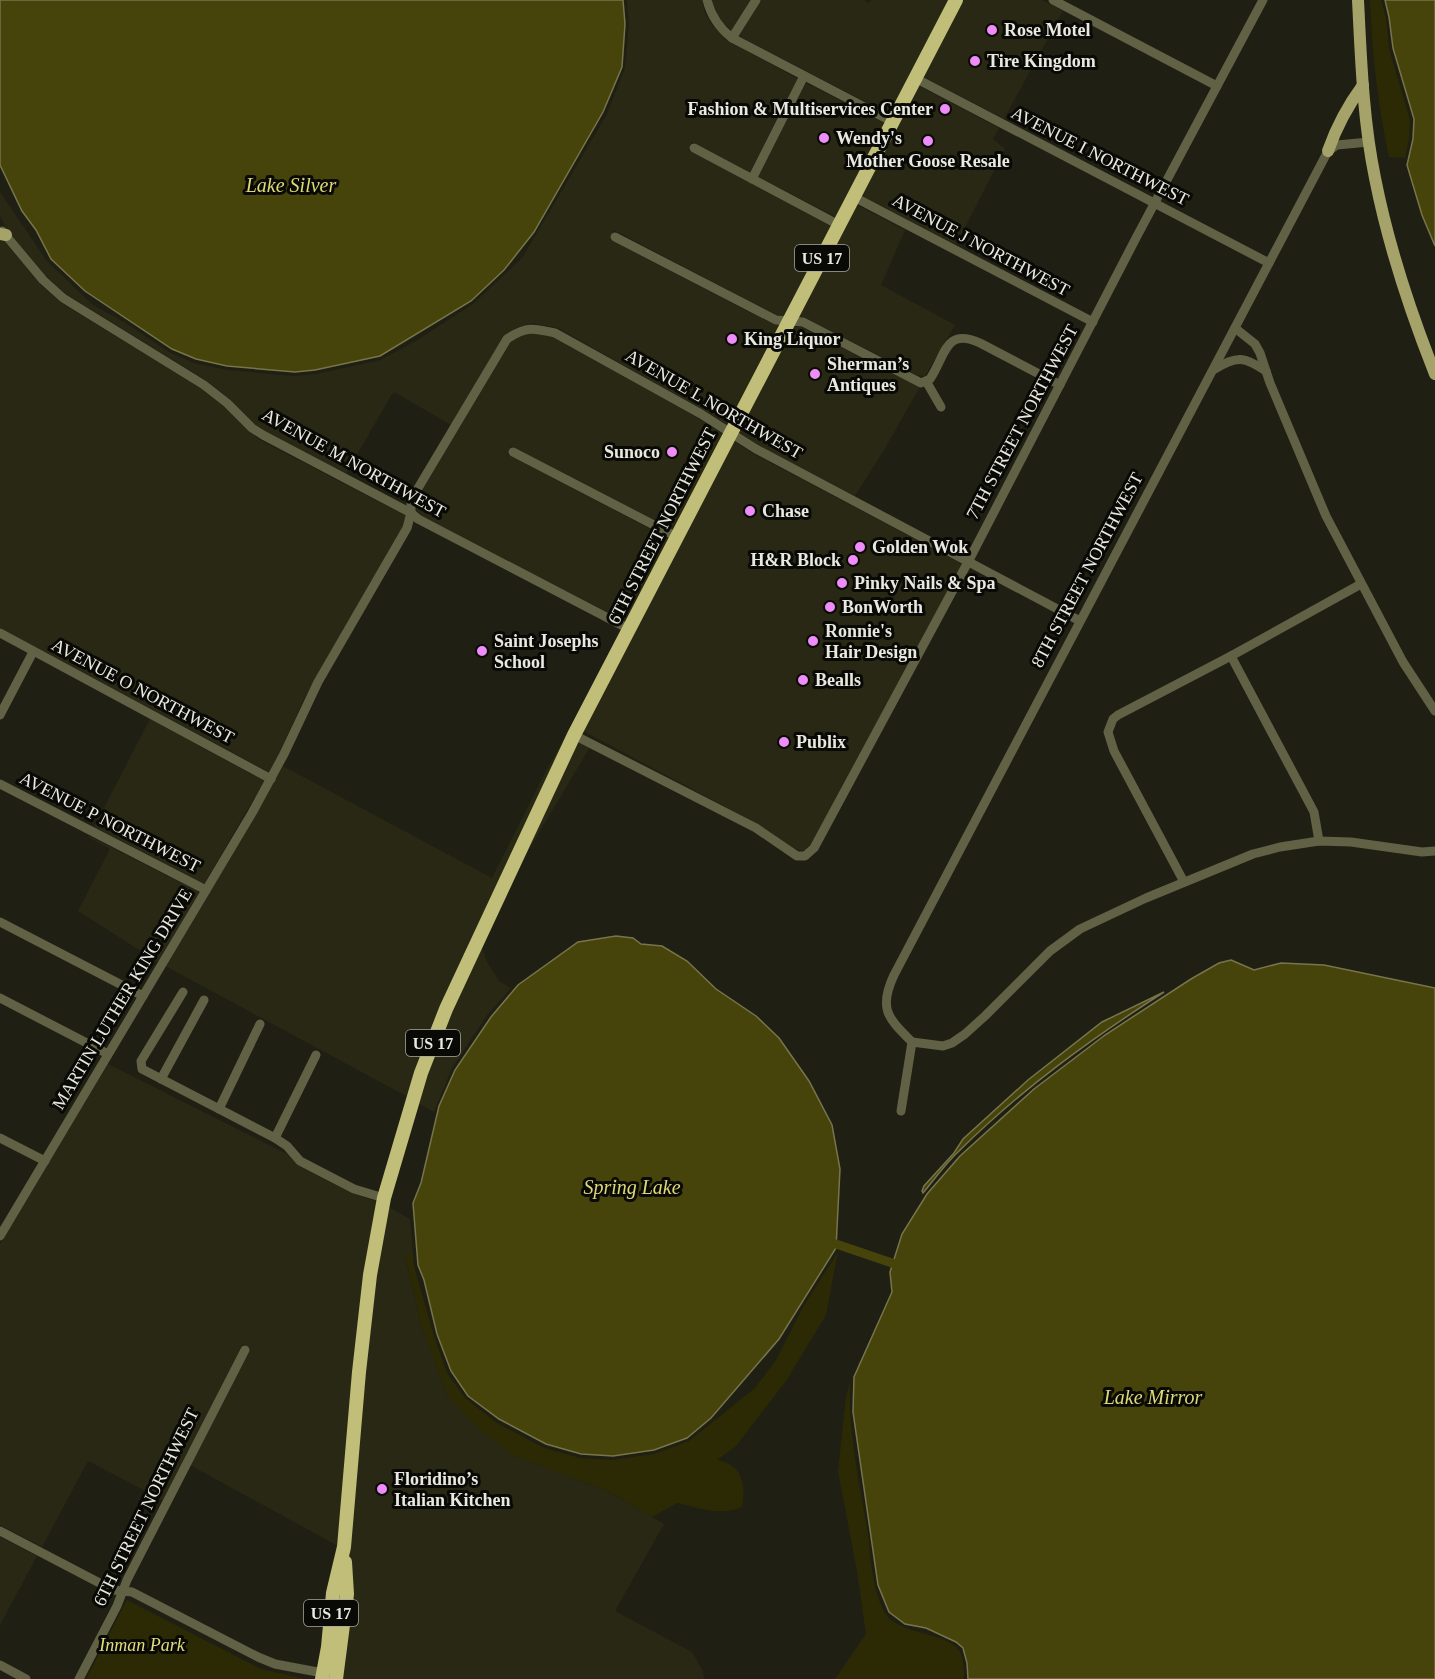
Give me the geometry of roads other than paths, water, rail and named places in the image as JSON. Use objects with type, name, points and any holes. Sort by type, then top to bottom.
[{"type":"highway","name":"6TH STREET NORTHWEST","points":[[344,1547],[363,1324],[370,1275],[384,1198],[401,1136],[434,1038],[574,735],[957,0]]},
{"type":"highway","name":"US 17","points":[[323,1676],[333,1593],[344,1547]]},
{"type":"highway","name":"US 17","points":[[336,1679],[347,1594],[344,1547]]},
{"type":"main road","points":[[1358,0],[1369,142],[1375,177],[1394,252],[1435,374]]},
{"type":"main road","points":[[1329,151],[1353,99],[1364,85]]},
{"type":"street","points":[[707,0],[710,12],[732,38],[893,122]]},
{"type":"street","points":[[732,38],[756,0]]},
{"type":"street","points":[[1053,0],[1217,86]]},
{"type":"street","name":"7TH STREET NORTHWEST","points":[[574,735],[756,828],[797,856],[805,856],[819,842],[1263,0]]},
{"type":"street","points":[[752,179],[804,76]]},
{"type":"street","name":"AVENUE I NORTHWEST","points":[[915,78],[1269,262]]},
{"type":"street","points":[[1329,151],[1337,145],[1369,142]]},
{"type":"street","points":[[694,148],[840,225]]},
{"type":"street","name":"8TH STREET NORTHWEST","points":[[912,1042],[891,1021],[887,1008],[888,987],[1329,151]]},
{"type":"street","name":"AVENUE J NORTHWEST","points":[[854,197],[1093,322]]},
{"type":"street","name":"AVENUE M NORTHWEST","points":[[2,231],[43,280],[63,298],[211,390],[263,435],[629,629]]},
{"type":"street","points":[[615,237],[776,320],[803,322],[921,382],[930,379],[954,339],[968,337],[1060,385]]},
{"type":"street","name":"AVENUE L NORTHWEST","points":[[271,778],[308,701],[407,528],[411,513],[411,500],[507,339],[517,332],[533,327],[555,333],[701,414],[756,449],[1080,621]]},
{"type":"street","points":[[1235,328],[1255,344],[1260,353],[1298,452],[1326,516],[1403,662],[1435,711]]},
{"type":"street","points":[[1212,370],[1234,359],[1249,360],[1266,371]]},
{"type":"street","points":[[926,381],[941,407]]},
{"type":"street","points":[[513,452],[677,537]]},
{"type":"street","points":[[1184,882],[1114,751],[1108,732],[1113,719],[1361,584]]},
{"type":"street","name":"AVENUE O NORTHWEST","points":[[0,633],[271,778]]},
{"type":"street","points":[[0,715],[33,652]]},
{"type":"street","points":[[1231,656],[1314,812],[1318,841]]},
{"type":"street","name":"MARTIN LUTHER KING DRIVE","points":[[0,1236],[271,778]]},
{"type":"street","name":"AVENUE P NORTHWEST","points":[[0,784],[206,890]]},
{"type":"street","points":[[901,1112],[912,1042],[946,1046],[965,1035],[1050,951],[1080,929],[1184,882],[1253,854],[1281,847],[1318,841],[1351,842],[1422,852],[1435,850]]},
{"type":"street","points":[[0,922],[143,996]]},
{"type":"street","points":[[183,992],[141,1061],[142,1069],[275,1138],[287,1146],[300,1161],[354,1189],[384,1198]]},
{"type":"street","points":[[0,998],[108,1054]]},
{"type":"street","points":[[161,1079],[204,1000]]},
{"type":"street","points":[[219,1108],[260,1024]]},
{"type":"street","points":[[275,1138],[316,1054]]},
{"type":"street","points":[[0,1138],[45,1161]]},
{"type":"street","name":"6TH STREET NORTHWEST","points":[[79,1679],[244,1350]]},
{"type":"street","points":[[0,1531],[113,1590],[132,1592],[258,1657],[323,1676]]},
{"type":"street","points":[[0,1665],[26,1679]]},
{"type":"water","name":"Lake Silver","points":[[0,0],[623,0],[625,24],[622,67],[603,112],[534,232],[504,270],[471,301],[380,356],[295,372],[227,366],[196,359],[172,349],[85,291],[51,259],[36,230],[22,211],[0,165]]},
{"type":"water","points":[[1385,0],[1435,0],[1435,246],[1422,215],[1407,165],[1413,139],[1414,119],[1393,48]]},
{"type":"water","name":"Spring Lake","points":[[616,936],[633,938],[641,944],[662,946],[687,961],[716,989],[756,1016],[779,1038],[809,1081],[832,1125],[840,1169],[836,1248],[779,1339],[711,1418],[687,1438],[654,1450],[613,1456],[581,1454],[546,1444],[499,1419],[468,1396],[451,1371],[437,1334],[424,1280],[418,1265],[413,1203],[421,1183],[439,1106],[455,1070],[491,1017],[518,985],[578,942]]},
{"type":"water","name":"Lake Mirror","points":[[1231,960],[1254,970],[1281,963],[1324,965],[1435,988],[1435,1679],[968,1679],[963,1648],[956,1642],[926,1628],[905,1624],[889,1612],[878,1585],[853,1412],[854,1377],[892,1292],[890,1272],[902,1234],[927,1194],[960,1156],[1034,1089],[1105,1035],[1191,979],[1219,963]]},
{"type":"water","points":[[1164,992],[1083,1047],[1006,1107],[953,1157],[923,1193],[924,1186],[954,1153],[963,1139],[1028,1080],[1102,1022]]},
{"type":"waterway","points":[[836,1244],[892,1263]]},
{"type":"place","name":"Rose Motel","points":[[992,30]]},
{"type":"place","name":"Tire Kingdom","points":[[975,61]]},
{"type":"place","name":"Fashion & Multiservices Center","points":[[945,109]]},
{"type":"place","name":"Wendy's","points":[[824,138]]},
{"type":"place","name":"Mother Goose Resale","points":[[928,141]]},
{"type":"place","name":"King Liquor","points":[[732,339]]},
{"type":"place","name":"Sherman’s Antiques","points":[[815,374]]},
{"type":"place","name":"Sunoco","points":[[672,452]]},
{"type":"place","name":"Chase","points":[[750,511]]},
{"type":"place","name":"Golden Wok","points":[[860,547]]},
{"type":"place","name":"H&R Block","points":[[853,560]]},
{"type":"place","name":"Pinky Nails & Spa","points":[[842,583]]},
{"type":"place","name":"BonWorth","points":[[830,607]]},
{"type":"place","name":"Ronnie's Hair Design","points":[[813,641]]},
{"type":"place","name":"Saint Josephs School","points":[[482,651]]},
{"type":"place","name":"Bealls","points":[[803,680]]},
{"type":"place","name":"Publix","points":[[784,742]]},
{"type":"place","name":"Floridino’s Italian Kitchen","points":[[382,1489]]},
{"type":"park label","name":"Inman Park","points":[[142,1645]]}]
